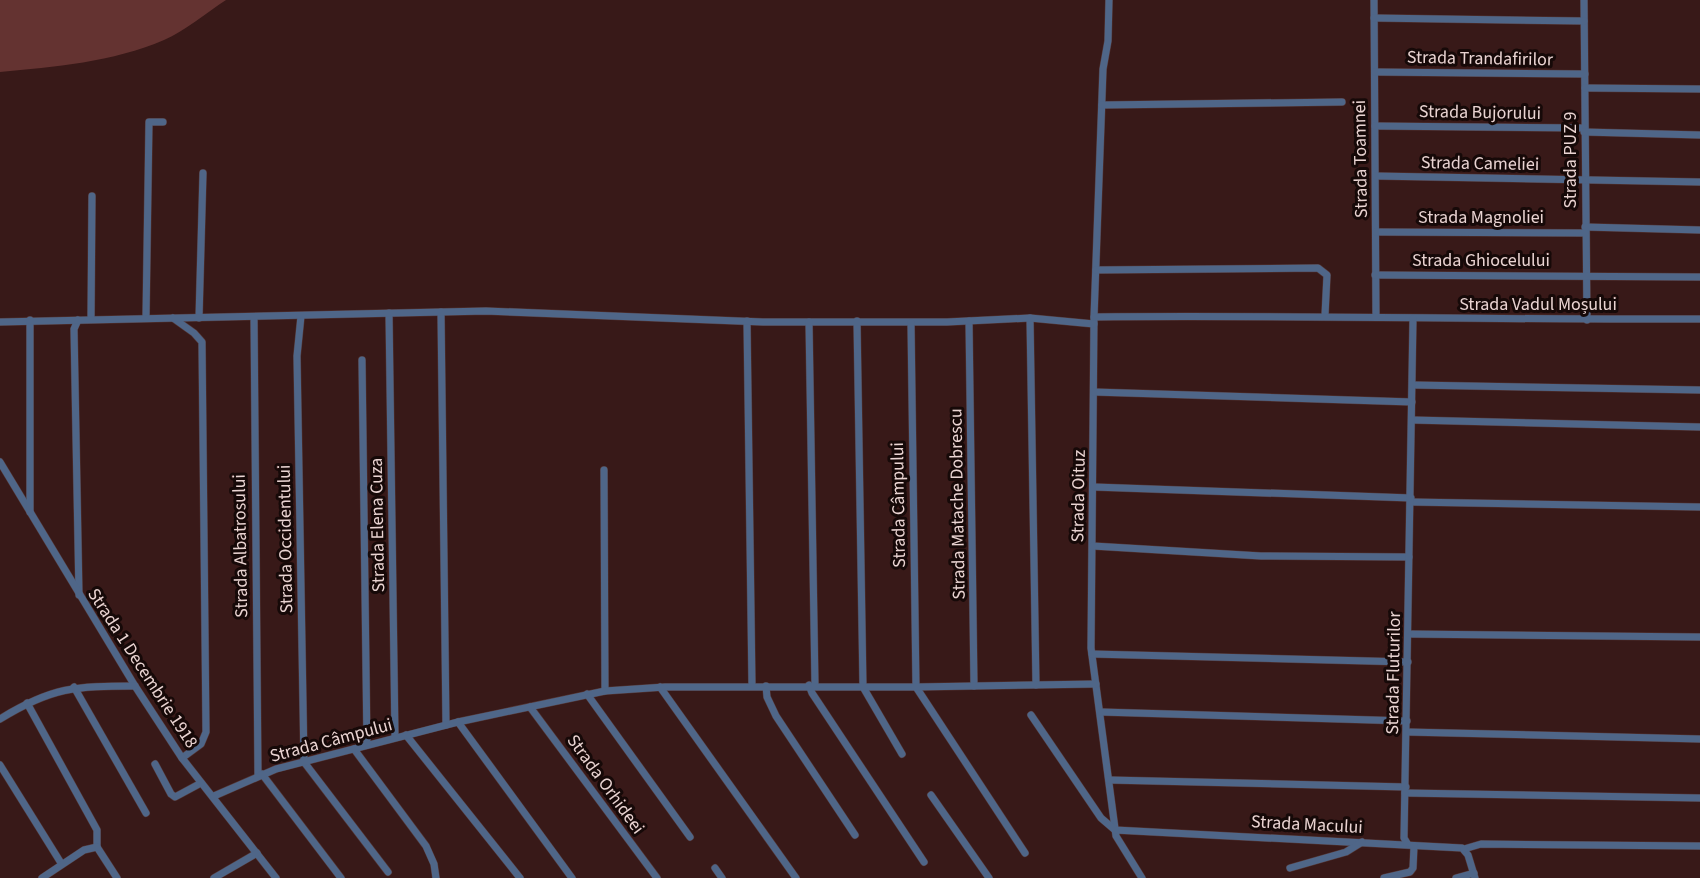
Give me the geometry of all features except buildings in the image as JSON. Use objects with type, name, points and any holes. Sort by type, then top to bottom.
[{"type":"street","name":"Strada Oituz","points":[[1109,0],[1108,41],[1102,69],[1094,320],[1092,654],[1115,830],[1119,843],[1142,878]]},
{"type":"street","name":"Strada Toamnei","points":[[1374,0],[1376,317]]},
{"type":"street","name":"Strada PUZ 9","points":[[1584,0],[1587,320]]},
{"type":"street","points":[[1374,18],[1584,21]]},
{"type":"street","name":"Strada Trandafirilor","points":[[1375,72],[1585,75]]},
{"type":"street","points":[[1585,88],[1700,89]]},
{"type":"street","points":[[1102,105],[1342,102]]},
{"type":"street","points":[[146,317],[149,122],[163,122]]},
{"type":"street","name":"Strada Bujorului","points":[[1375,126],[1700,135]]},
{"type":"street","points":[[199,318],[203,173]]},
{"type":"street","name":"Strada Cameliei","points":[[1376,176],[1700,182]]},
{"type":"street","points":[[91,319],[92,196]]},
{"type":"street","name":"Strada Magnoliei","points":[[1376,232],[1700,230]]},
{"type":"street","points":[[1096,270],[1318,268],[1327,275],[1325,315]]},
{"type":"street","name":"Strada Ghiocelului","points":[[1375,275],[1700,277]]},
{"type":"street","points":[[441,312],[446,724]]},
{"type":"street","name":"Strada Vadul Moșului","points":[[0,322],[441,312],[592,314],[747,321],[911,323],[1030,318],[1094,320],[1325,315],[1413,319],[1700,319]]},
{"type":"street","name":"Strada Elena Cuza","points":[[389,313],[395,737]]},
{"type":"street","name":"Strada Occidentului","points":[[301,316],[297,356],[304,762]]},
{"type":"street","name":"Strada Albatrosului","points":[[254,317],[260,775]]},
{"type":"street","points":[[173,318],[194,333],[202,342],[206,732],[201,744],[182,758]]},
{"type":"street","points":[[1030,318],[1036,685]]},
{"type":"street","name":"Strada Fluturilor","points":[[1411,844],[1404,838],[1413,319]]},
{"type":"street","points":[[30,320],[30,513]]},
{"type":"street","points":[[78,320],[74,329],[79,596]]},
{"type":"street","points":[[747,321],[752,686]]},
{"type":"street","points":[[857,321],[863,687],[902,754]]},
{"type":"street","name":"Strada Matache Dobrescu","points":[[969,321],[974,686]]},
{"type":"street","points":[[809,322],[812,693],[924,862]]},
{"type":"street","name":"Strada Câmpului","points":[[911,323],[916,687]]},
{"type":"street","points":[[362,360],[367,746]]},
{"type":"street","points":[[1413,385],[1700,390]]},
{"type":"street","points":[[1094,392],[1412,402]]},
{"type":"street","points":[[1412,420],[1700,427]]},
{"type":"street","name":"Strada 1 Decembrie 1918","points":[[0,462],[79,596],[182,758],[276,878]]},
{"type":"street","points":[[604,470],[605,691]]},
{"type":"street","points":[[1094,487],[1411,500],[1700,507]]},
{"type":"street","points":[[1093,546],[1261,556],[1410,557]]},
{"type":"street","points":[[1408,634],[1700,637]]},
{"type":"street","points":[[1092,654],[1408,662]]},
{"type":"street","name":"Strada Câmpului","points":[[214,796],[260,775],[395,737],[605,691],[660,687],[1096,684]]},
{"type":"street","points":[[0,719],[27,704],[74,687],[135,686]]},
{"type":"street","points":[[766,686],[767,698],[776,716],[855,835]]},
{"type":"street","points":[[74,687],[146,813]]},
{"type":"street","points":[[660,687],[796,878]]},
{"type":"street","points":[[916,687],[1025,853]]},
{"type":"street","points":[[587,694],[690,837]]},
{"type":"street","points":[[27,704],[97,830],[99,838],[97,847],[117,878]]},
{"type":"street","name":"Strada Orhideei","points":[[530,707],[657,878]]},
{"type":"street","points":[[1101,712],[1407,721]]},
{"type":"street","points":[[1031,715],[1101,818],[1115,830]]},
{"type":"street","points":[[458,722],[572,878]]},
{"type":"street","points":[[1407,732],[1700,739]]},
{"type":"street","points":[[406,735],[520,878]]},
{"type":"street","points":[[354,749],[426,846],[434,864],[436,878]]},
{"type":"street","points":[[304,762],[388,872]]},
{"type":"street","points":[[155,764],[171,794],[175,797],[201,783]]},
{"type":"street","points":[[0,765],[61,863]]},
{"type":"street","points":[[260,775],[341,878]]},
{"type":"street","points":[[1109,780],[1700,798]]},
{"type":"street","points":[[931,795],[989,878]]},
{"type":"street","name":"Strada Macului","points":[[1115,830],[1411,844],[1464,849],[1481,844],[1700,846]]},
{"type":"street","points":[[1290,868],[1346,852],[1362,842]]},
{"type":"street","points":[[1384,878],[1413,868],[1411,844]]},
{"type":"street","points":[[42,878],[61,863],[84,850],[97,847]]},
{"type":"street","points":[[1456,878],[1474,876],[1464,849]]},
{"type":"street","points":[[214,878],[257,853]]},
{"type":"street","points":[[715,868],[722,878]]},
{"type":"shaded area","points":[[0,0],[226,0],[180,32],[124,54],[83,62],[0,72]]}]
